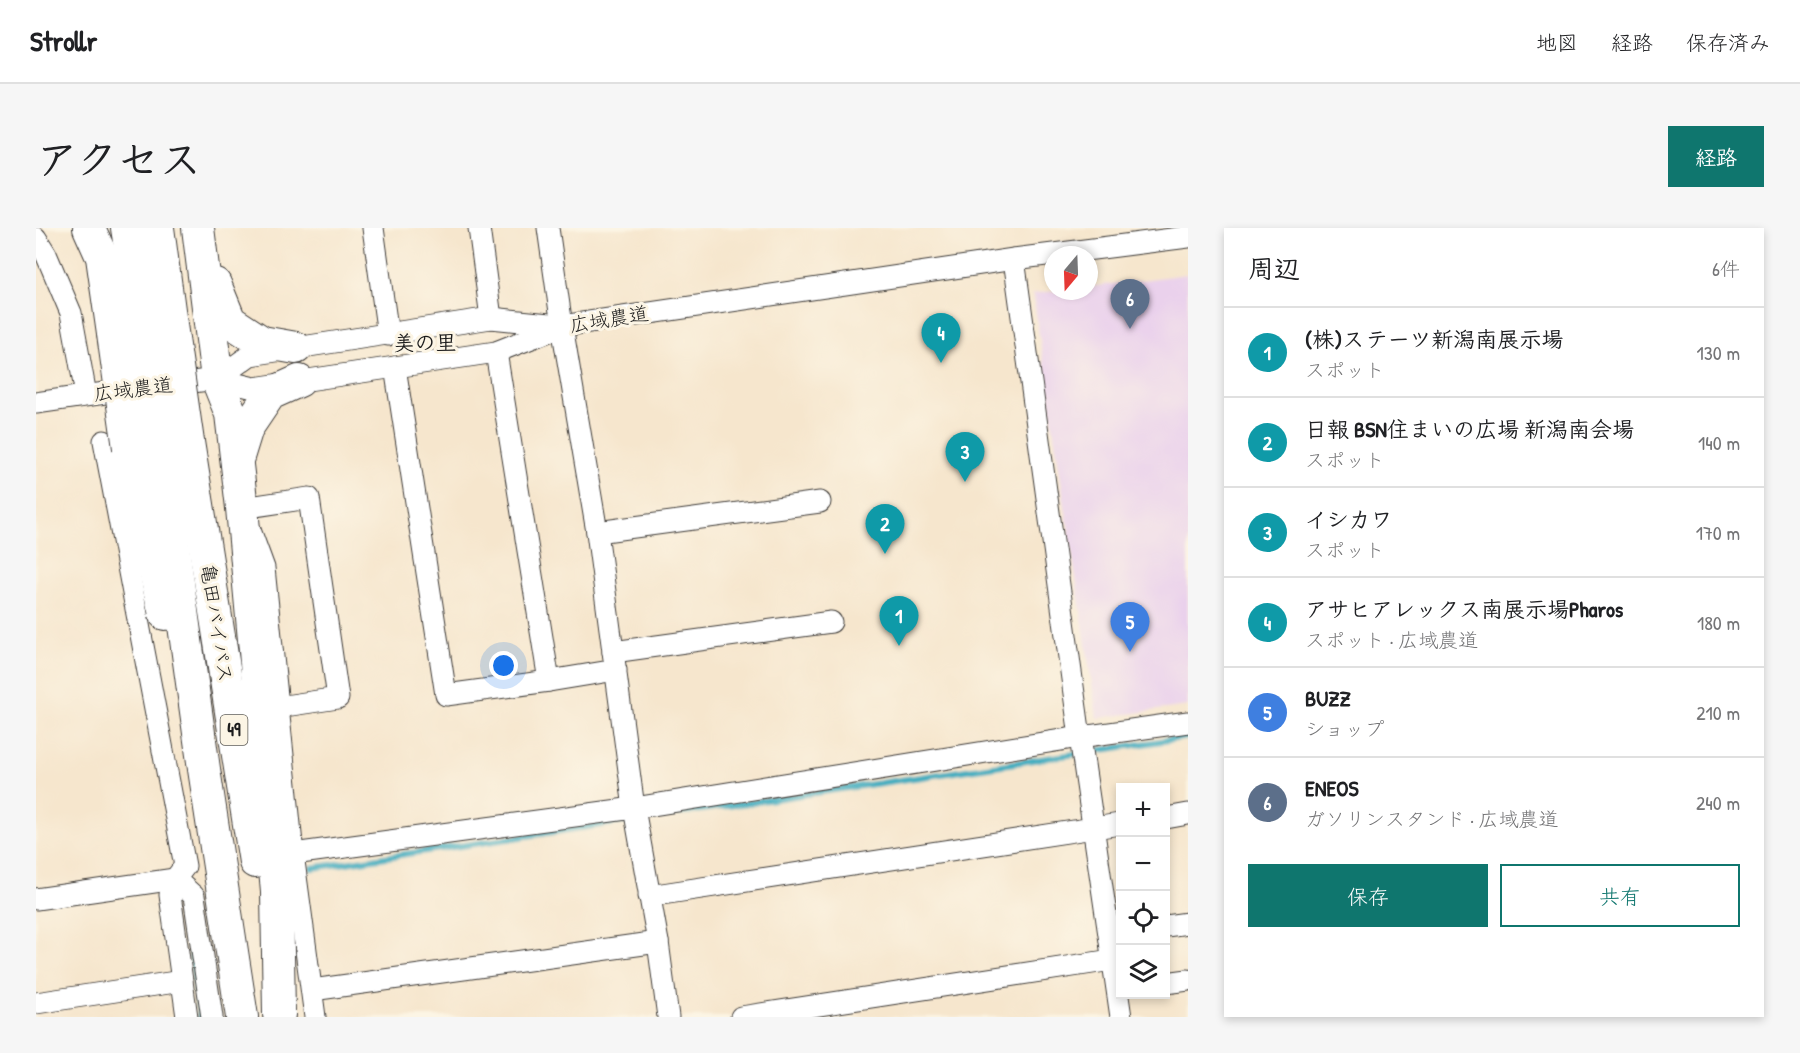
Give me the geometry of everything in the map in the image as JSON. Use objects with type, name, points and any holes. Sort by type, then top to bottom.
[{"type":"highway","points":[[89,228],[102,257],[142,330],[145,444]]},
{"type":"highway","name":"亀田バイパス","points":[[127,228],[142,330],[145,444],[204,769],[242,1017]]},
{"type":"highway","name":"亀田バイパス","points":[[142,330],[158,228]]},
{"type":"highway","points":[[200,240],[230,321],[262,342],[296,348]]},
{"type":"highway","points":[[200,240],[218,379],[231,414],[242,508],[277,892],[279,1016]]},
{"type":"highway","points":[[236,463],[247,428],[270,394],[300,381]]},
{"type":"highway","name":"亀田バイパス","points":[[145,444],[279,1016]]},
{"type":"street","points":[[373,228],[388,335]]},
{"type":"street","points":[[479,228],[491,318]]},
{"type":"street","points":[[548,228],[597,532],[636,817],[658,942],[668,1017]]},
{"type":"street","name":"広域農道","points":[[36,403],[218,379],[254,388],[496,352],[562,326],[1014,259],[1188,237]]},
{"type":"street","points":[[36,238],[46,254],[71,313],[86,395]]},
{"type":"street","points":[[1014,259],[1081,748],[1093,828],[1115,933],[1112,960],[1116,977]]},
{"type":"street","points":[[218,379],[250,355],[491,318],[562,326]]},
{"type":"street","points":[[496,352],[549,681]]},
{"type":"street","points":[[395,367],[446,695],[549,681],[614,661],[831,622]]},
{"type":"street","points":[[145,444],[120,531],[185,866],[175,879],[170,895],[187,1017]]},
{"type":"street","points":[[278,707],[338,698],[309,498],[242,508],[264,568],[278,707],[293,854],[315,1017]]},
{"type":"street","points":[[597,532],[820,502]]},
{"type":"street","points":[[293,854],[636,817],[1081,748],[1188,722]]},
{"type":"street","points":[[1170,817],[1188,814]]},
{"type":"street","points":[[649,896],[1116,825]]},
{"type":"street","points":[[36,899],[175,879]]},
{"type":"street","points":[[175,879],[194,896],[212,1017]]},
{"type":"street","points":[[1170,925],[1188,923]]},
{"type":"street","points":[[312,990],[658,942]]},
{"type":"street","points":[[741,1017],[1112,960]]},
{"type":"street","points":[[1170,982],[1188,980]]},
{"type":"street","points":[[36,1003],[182,981]]},
{"type":"street","points":[[1120,999],[1121,1017]]},
{"type":"shaded area","points":[[1188,274],[1188,706],[1097,718],[1033,294],[1044,292],[1044,300],[1098,300],[1098,286]]},
{"type":"waterway","points":[[312,868],[1188,737]]},
{"type":"waterway","points":[[184,904],[200,1017]]},
{"type":"place","name":"ENEOS","points":[[1130,329]]},
{"type":"place","name":"アサヒアレックス南展示場Pharos","points":[[941,363]]},
{"type":"place","name":"イシカワ","points":[[965,482]]},
{"type":"place","name":"日報 BSN住まいの広場 新潟南会場","points":[[885,554]]},
{"type":"place","name":"(株)ステーツ新潟南展示場","points":[[899,646]]},
{"type":"place","name":"BUZZ","points":[[1130,652]]},
{"type":"district","name":"美の里","points":[[425,343]]}]
